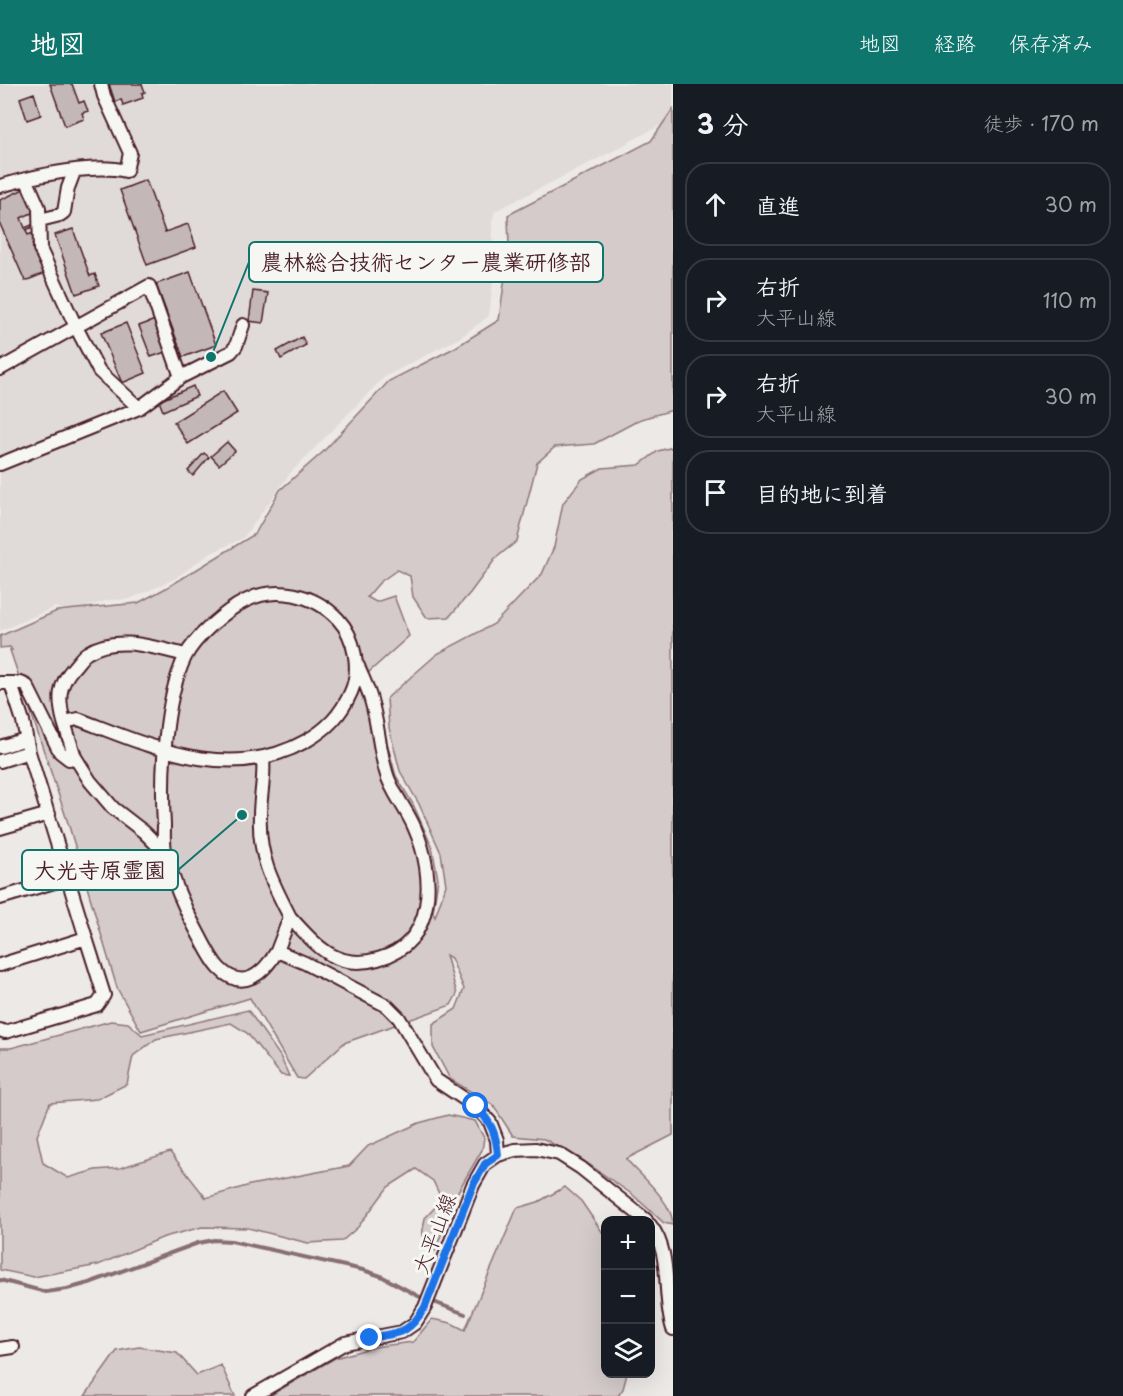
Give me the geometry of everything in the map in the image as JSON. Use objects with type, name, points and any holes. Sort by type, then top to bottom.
[{"type":"street","points":[[0,186],[48,174],[112,168],[126,171],[130,153],[104,96],[101,84]]},
{"type":"street","points":[[40,220],[64,212],[68,188],[74,172]]},
{"type":"street","points":[[26,179],[39,208],[40,249],[75,327],[99,371],[139,408]]},
{"type":"street","points":[[0,369],[149,286],[181,377]]},
{"type":"street","points":[[0,464],[139,408],[181,377],[231,352],[236,346],[243,325]]},
{"type":"street","points":[[263,759],[264,775],[260,813],[261,852],[269,876],[290,917],[316,946],[334,958],[357,963],[380,959],[412,941],[422,921],[427,903],[429,882],[424,850],[386,774],[371,700],[357,665],[352,645],[339,620],[315,602],[288,593],[259,594],[233,607],[204,633],[186,655],[177,678],[170,714],[161,786],[165,853],[184,909],[220,969],[235,978],[246,980],[256,976],[268,966],[277,951],[290,917]]},
{"type":"street","points":[[165,853],[144,832],[113,808],[90,782],[75,758],[59,701],[65,677],[86,653],[108,645],[134,644],[186,655]]},
{"type":"street","points":[[64,722],[78,719],[166,752],[236,761],[263,759],[288,751],[323,731],[341,714],[353,690],[357,665]]},
{"type":"street","points":[[0,1030],[5,1032],[97,1005],[104,995],[29,752],[23,721],[5,683],[21,683],[27,686],[60,752],[69,759],[75,758]]},
{"type":"street","points":[[0,747],[26,739]]},
{"type":"street","points":[[0,761],[29,752]]},
{"type":"street","points":[[0,828],[49,814]]},
{"type":"street","points":[[0,898],[68,878]]},
{"type":"street","points":[[0,965],[86,938]]},
{"type":"street","points":[[277,951],[387,1006],[399,1018],[436,1080],[476,1106],[490,1122],[497,1140],[498,1155],[515,1150],[536,1149],[559,1154],[581,1168],[640,1216]]},
{"type":"street","name":"大平山線","points":[[253,1396],[345,1343],[402,1332],[415,1323],[425,1307],[473,1185],[485,1164],[498,1155]]},
{"type":"street","points":[[655,1231],[665,1247],[668,1261],[669,1317],[673,1329]]},
{"type":"street","points":[[0,1348],[13,1347]]},
{"type":"shaded area","points":[[0,84],[673,84],[673,118],[495,211],[492,221],[494,271],[489,316],[459,338],[384,377],[292,471],[243,538],[209,554],[174,579],[130,599],[108,600],[73,611],[55,607],[0,631]]},
{"type":"shaded area","points":[[673,109],[673,410],[641,419],[594,444],[555,447],[537,463],[517,541],[496,558],[449,617],[427,618],[413,597],[410,576],[397,570],[380,582],[367,597],[376,602],[394,596],[409,636],[368,673],[396,776],[413,804],[432,847],[438,879],[433,912],[435,917],[446,885],[441,853],[419,804],[400,771],[389,728],[387,698],[437,654],[494,624],[542,574],[554,547],[563,503],[582,479],[602,468],[639,465],[658,451],[673,447],[673,1135],[626,1159],[662,1198],[672,1216],[673,1225],[664,1223],[633,1195],[581,1159],[544,1139],[513,1136],[493,1105],[450,1079],[433,1047],[433,1024],[456,1009],[464,989],[451,958],[446,955],[457,994],[451,1005],[344,1043],[304,1079],[297,1078],[250,998],[141,1031],[117,988],[69,826],[10,650],[12,650],[10,647],[0,648],[0,636],[57,611],[138,603],[255,534],[280,490],[323,452],[389,381],[456,347],[499,320],[509,248],[508,215],[651,141]]},
{"type":"shaded area","points":[[248,1010],[280,1056],[289,1076],[281,1075],[247,1033],[231,1023],[156,1039],[133,1056],[127,1084],[97,1099],[50,1103],[37,1136],[43,1163],[68,1178],[95,1170],[120,1168],[170,1152],[206,1198],[250,1185],[349,1166],[368,1146],[419,1123],[448,1115],[475,1121],[484,1138],[482,1150],[457,1193],[435,1251],[422,1235],[425,1218],[442,1200],[433,1181],[416,1169],[388,1187],[358,1227],[342,1241],[308,1243],[248,1228],[202,1227],[164,1237],[98,1265],[34,1277],[0,1270],[0,1048],[11,1048],[111,1021],[128,1023],[142,1035]]},
{"type":"shaded area","points":[[565,1187],[581,1201],[601,1230],[601,1378],[626,1378],[618,1396],[269,1396],[335,1358],[374,1347],[413,1342],[432,1319],[451,1323],[465,1330],[517,1208],[538,1202]]},
{"type":"shaded area","points":[[139,1347],[177,1353],[197,1375],[221,1365],[235,1396],[85,1396],[117,1351]]},
{"type":"building","points":[[50,84],[72,84],[79,103],[84,101],[88,111],[82,113],[84,119],[65,126]]},
{"type":"building","points":[[109,84],[142,84],[145,92],[142,93],[143,98],[123,105],[121,99],[115,102]]},
{"type":"building","points":[[34,93],[41,115],[27,120],[20,98]]},
{"type":"building","points":[[146,180],[165,232],[188,224],[196,247],[147,265],[120,190]]},
{"type":"building","points":[[26,188],[36,211],[21,218],[25,228],[34,224],[35,226],[26,230],[28,235],[33,233],[36,241],[32,244],[45,273],[25,281],[0,224],[0,200]]},
{"type":"building","points":[[73,229],[90,276],[95,274],[99,286],[76,294],[55,235]]},
{"type":"building","points":[[190,272],[216,345],[183,357],[156,284]]},
{"type":"building","points":[[253,291],[268,293],[263,323],[249,321]]},
{"type":"building","points":[[155,320],[168,351],[151,357],[139,326]]},
{"type":"building","points":[[126,323],[146,373],[122,383],[101,333]]},
{"type":"building","points":[[302,337],[306,345],[281,359],[277,351]]},
{"type":"building","points":[[193,386],[197,396],[163,411],[159,401]]},
{"type":"building","points":[[223,391],[237,413],[188,444],[174,422]]},
{"type":"building","points":[[227,442],[235,451],[219,465],[211,456]]},
{"type":"building","points":[[204,453],[209,457],[193,476],[188,471]]},
{"type":"waterway","points":[[0,1280],[46,1292],[67,1289],[198,1243],[214,1240],[231,1241],[363,1270],[381,1276],[418,1296],[465,1314]]},
{"type":"place","name":"農林総合技術センター農業研修部","points":[[211,357]]},
{"type":"place","name":"大光寺原霊園","points":[[242,815]]},
{"type":"route","points":[[370,1338],[402,1332],[415,1323],[425,1307],[473,1185],[485,1164],[498,1155],[497,1140],[490,1122],[476,1106]]}]
